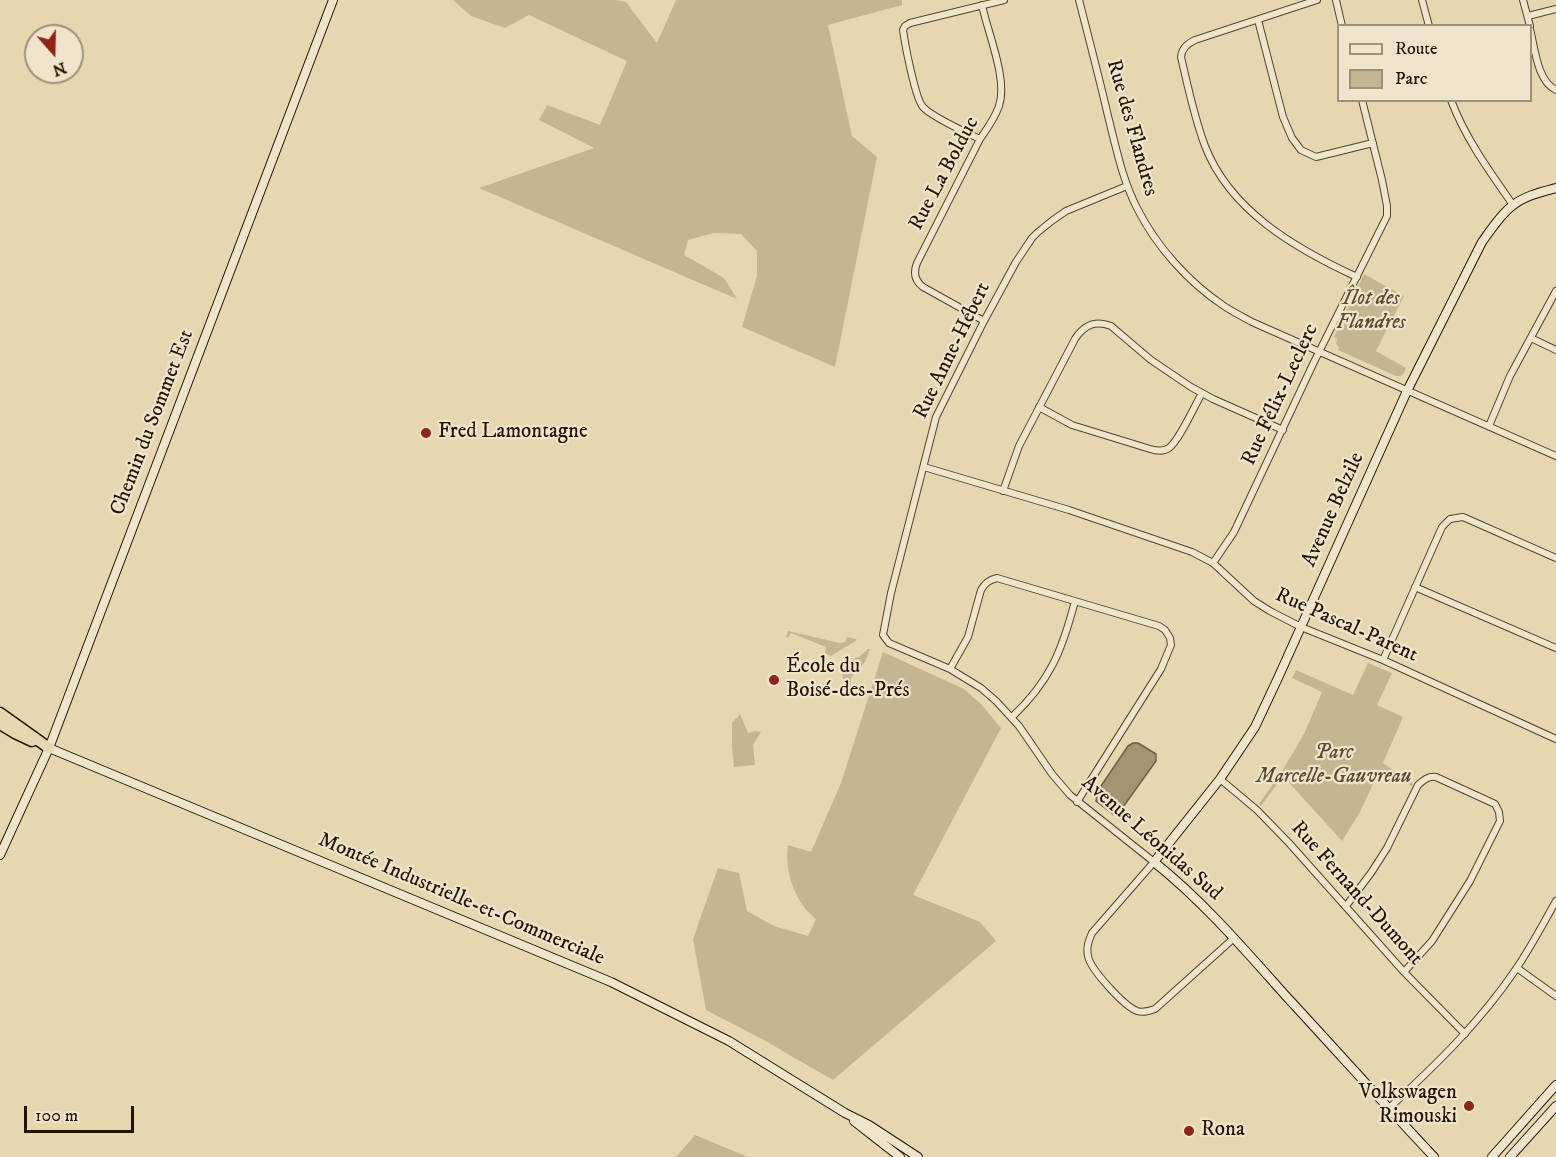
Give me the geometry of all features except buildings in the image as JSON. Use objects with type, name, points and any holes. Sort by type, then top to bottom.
[{"type":"highway","points":[[0,713],[49,748]]},
{"type":"highway","points":[[0,724],[49,748]]},
{"type":"street","name":"Chemin du Sommet Est","points":[[0,855],[49,748],[333,0]]},
{"type":"street","points":[[980,139],[922,106],[917,95],[903,30],[910,23],[1004,0]]},
{"type":"street","name":"Rue des Flandres","points":[[1079,0],[1127,186],[1137,209],[1156,240],[1205,292],[1252,322],[1556,456]]},
{"type":"street","points":[[1317,0],[1195,40],[1182,51],[1181,57],[1205,147],[1226,184],[1245,207],[1286,238],[1358,277]]},
{"type":"street","points":[[1336,0],[1342,24]]},
{"type":"street","points":[[1422,0],[1428,24]]},
{"type":"street","points":[[1523,0],[1529,24]]},
{"type":"street","name":"Rue La Bolduc","points":[[982,5],[999,72],[1001,91],[997,110],[917,263],[915,272],[917,281],[923,287],[984,321]]},
{"type":"street","points":[[1528,16],[1556,9]]},
{"type":"street","points":[[1258,20],[1283,117],[1292,138],[1301,150],[1316,157],[1373,143]]},
{"type":"street","points":[[1532,36],[1541,74],[1546,83],[1556,90]]},
{"type":"street","name":"Rue Félix-Leclerc","points":[[1213,563],[1233,534],[1314,362],[1387,216],[1387,206],[1363,102]]},
{"type":"street","points":[[1452,102],[1462,125],[1513,205]]},
{"type":"street","name":"Rue Anne-Hébert","points":[[884,626],[936,417],[1016,262],[1032,238],[1066,211],[1127,186]]},
{"type":"street","name":"Avenue Belzile","points":[[1154,862],[1220,779],[1255,727],[1407,391],[1482,242],[1513,205],[1534,194],[1556,188]]},
{"type":"street","points":[[1489,426],[1510,376],[1556,291]]},
{"type":"street","points":[[1003,491],[1016,452],[1078,334],[1086,326],[1098,322],[1111,326],[1164,370],[1202,393],[1283,430]]},
{"type":"street","points":[[1531,338],[1556,350]]},
{"type":"street","points":[[1039,407],[1072,425],[1150,449],[1166,450],[1175,443],[1202,393]]},
{"type":"street","name":"Rue Pascal-Parent","points":[[924,467],[1118,526],[1192,552],[1213,563],[1254,601],[1301,627],[1383,660],[1556,739]]},
{"type":"street","points":[[1383,660],[1446,521],[1455,517],[1463,518],[1556,558]]},
{"type":"street","points":[[950,669],[968,637],[984,584],[997,578],[1159,626],[1165,630],[1171,645],[1161,669],[1077,802]]},
{"type":"street","points":[[1415,588],[1556,648]]},
{"type":"street","points":[[1012,717],[1035,693],[1054,663],[1075,601]]},
{"type":"street","name":"Avenue Léonidas Sud","points":[[884,626],[883,635],[889,643],[950,669],[981,688],[996,701],[1012,717],[1052,774],[1077,802],[1182,885],[1234,938],[1434,1157]]},
{"type":"street","name":"Montée Industrielle-et-Commerciale","points":[[49,748],[611,982],[729,1041],[918,1157]]},
{"type":"street","points":[[1346,906],[1382,857],[1418,785],[1424,779],[1431,776],[1436,777],[1495,804],[1500,821],[1470,881],[1432,941],[1404,972]]},
{"type":"street","name":"Rue Fernand-Dumont","points":[[1220,779],[1257,810],[1404,972],[1464,1034]]},
{"type":"street","points":[[1154,862],[1092,933],[1088,944],[1091,966],[1129,1006],[1137,1011],[1146,1012],[1155,1009],[1234,938]]},
{"type":"street","points":[[1389,1108],[1436,1065],[1494,999],[1517,968],[1556,901]]},
{"type":"street","points":[[1517,968],[1556,996]]},
{"type":"street","points":[[1492,1157],[1556,1085]]},
{"type":"street","points":[[1510,1157],[1556,1106]]},
{"type":"street","name":"Montée Industrielle-et-Commerciale","points":[[845,1113],[900,1157]]},
{"type":"green space","points":[[453,0],[615,0],[626,2],[657,43],[676,0],[902,0],[902,5],[828,25],[852,136],[877,157],[835,367],[742,327],[757,276],[757,251],[741,234],[714,233],[688,240],[684,255],[724,278],[737,299],[479,188],[594,148],[539,120],[547,105],[600,125],[627,61],[529,15],[505,28],[471,16]]},
{"type":"green space","name":"Îlot des Flandres","points":[[1364,274],[1404,296],[1376,351],[1406,368],[1400,376],[1338,350],[1337,339],[1334,337]]},
{"type":"green space","points":[[788,631],[840,643],[845,642],[847,637],[857,640],[831,656],[825,653],[826,647],[791,633],[788,638],[786,637]]},
{"type":"green space","points":[[870,649],[865,662],[851,678],[850,691],[845,690],[841,668]]},
{"type":"green space","points":[[883,652],[964,689],[981,704],[1001,728],[913,895],[980,922],[996,941],[833,1080],[706,1010],[693,939],[718,868],[739,873],[747,911],[774,926],[808,936],[816,919],[802,904],[793,886],[788,865],[788,845],[811,852],[841,783]]},
{"type":"green space","name":"Parc Marcelle-Gauvreau","points":[[1368,663],[1392,673],[1377,705],[1403,717],[1383,763],[1413,784],[1412,786],[1379,771],[1360,812],[1342,841],[1283,776],[1261,806],[1259,804],[1304,734],[1322,692],[1292,678],[1296,670],[1353,695]]},
{"type":"green space","points":[[740,714],[748,733],[761,732],[753,745],[755,765],[734,767],[732,723]]},
{"type":"green space","points":[[695,1135],[748,1157],[676,1157]]},
{"type":"shaded area","points":[[1138,743],[1156,754],[1156,761],[1118,814],[1114,815],[1096,801],[1097,792],[1128,746]]},
{"type":"place","name":"Fred Lamontagne","points":[[426,433]]},
{"type":"place","name":"École du Boisé-des-Prés","points":[[774,680]]},
{"type":"place","name":"Volkswagen Rimouski","points":[[1469,1106]]},
{"type":"place","name":"Rona","points":[[1189,1131]]}]
